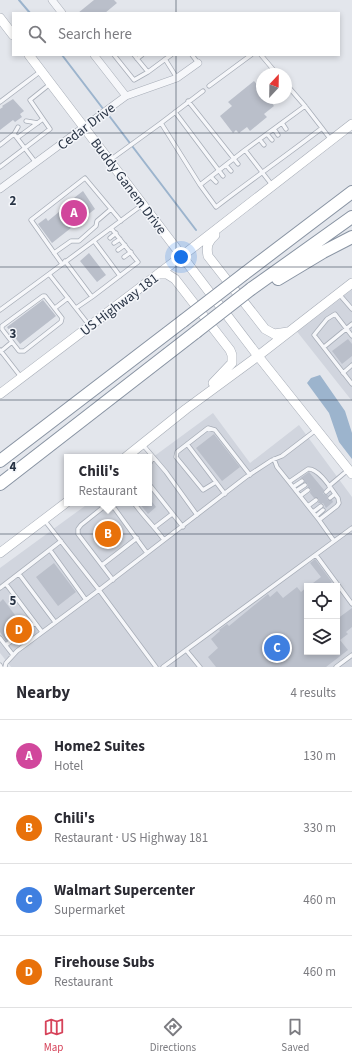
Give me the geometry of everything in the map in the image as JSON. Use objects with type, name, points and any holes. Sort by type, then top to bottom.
[{"type":"highway","points":[[0,461],[352,192]]},
{"type":"highway","points":[[0,484],[254,288],[352,217]]},
{"type":"highway","points":[[254,288],[275,281],[323,252],[352,237]]},
{"type":"main road","points":[[0,18],[12,34]]},
{"type":"main road","name":"Buddy Ganem Drive","points":[[30,56],[108,161],[258,356],[351,470]]},
{"type":"main road","name":"US Highway 181","points":[[0,394],[182,256],[352,124]]},
{"type":"main road","points":[[237,213],[208,241],[208,256],[265,329],[274,334],[288,332]]},
{"type":"main road","points":[[158,274],[167,274],[175,279],[230,350],[232,355],[232,363],[186,409]]},
{"type":"main road","points":[[130,454],[186,409],[258,356],[352,283]]},
{"type":"main road","points":[[0,553],[64,504]]},
{"type":"street","points":[[52,0],[61,12]]},
{"type":"street","points":[[95,56],[126,96]]},
{"type":"street","name":"Cedar Drive","points":[[0,189],[126,96],[177,78],[198,63]]},
{"type":"lane","points":[[115,56],[134,80],[148,72],[170,56]]},
{"type":"lane","points":[[135,56],[148,72]]},
{"type":"lane","points":[[137,59],[141,56]]},
{"type":"lane","points":[[193,56],[198,63]]},
{"type":"lane","points":[[209,86],[250,56]]},
{"type":"lane","points":[[262,56],[272,68]]},
{"type":"lane","points":[[165,59],[177,78]]},
{"type":"lane","points":[[0,102],[41,71]]},
{"type":"lane","points":[[0,167],[50,128],[30,100],[50,84]]},
{"type":"lane","points":[[108,161],[161,123],[203,90]]},
{"type":"lane","points":[[292,91],[331,140]]},
{"type":"lane","points":[[188,102],[238,164]]},
{"type":"lane","points":[[200,186],[245,150],[305,106]]},
{"type":"lane","points":[[175,112],[223,176]]},
{"type":"lane","points":[[290,117],[294,122]]},
{"type":"lane","points":[[17,138],[43,119]]},
{"type":"lane","points":[[26,121],[38,123]]},
{"type":"lane","points":[[161,123],[200,186],[216,207],[322,128]]},
{"type":"lane","points":[[282,123],[286,129]]},
{"type":"lane","points":[[0,145],[14,134],[18,127]]},
{"type":"lane","points":[[274,129],[278,135]]},
{"type":"lane","points":[[14,134],[36,163]]},
{"type":"lane","points":[[267,134],[272,140]]},
{"type":"lane","points":[[304,135],[307,139]]},
{"type":"lane","points":[[260,140],[264,145]]},
{"type":"lane","points":[[295,141],[299,146]]},
{"type":"lane","points":[[288,146],[291,151]]},
{"type":"lane","points":[[245,150],[272,185]]},
{"type":"lane","points":[[281,151],[285,156]]},
{"type":"lane","points":[[273,158],[276,162]]},
{"type":"lane","points":[[226,165],[231,171]]},
{"type":"lane","points":[[248,176],[251,181]]},
{"type":"lane","points":[[211,177],[216,182]]},
{"type":"lane","points":[[92,296],[54,253],[31,220],[85,178],[121,221]]},
{"type":"lane","points":[[240,182],[243,187]]},
{"type":"lane","points":[[233,188],[236,192]]},
{"type":"lane","points":[[225,194],[228,198]]},
{"type":"lane","points":[[0,310],[112,228],[142,204]]},
{"type":"lane","points":[[54,253],[71,240],[79,241],[96,226],[97,221],[111,209]]},
{"type":"lane","points":[[76,308],[138,262],[112,228]]},
{"type":"lane","points":[[110,238],[116,233]]},
{"type":"lane","points":[[114,243],[120,238]]},
{"type":"lane","points":[[94,240],[109,257],[120,276]]},
{"type":"lane","points":[[118,250],[125,245]]},
{"type":"lane","points":[[124,257],[131,252]]},
{"type":"lane","points":[[49,274],[90,326]]},
{"type":"lane","points":[[338,293],[352,309]]},
{"type":"lane","points":[[42,296],[45,296],[62,318],[61,322],[24,351],[19,351],[12,342],[2,329],[2,326],[42,296]]},
{"type":"lane","points":[[55,308],[68,298]]},
{"type":"lane","points":[[352,336],[335,314],[327,320],[314,335],[343,372],[351,379],[352,384]]},
{"type":"lane","points":[[324,348],[352,324]]},
{"type":"lane","points":[[12,342],[0,351],[22,378]]},
{"type":"lane","points":[[343,372],[352,365]]},
{"type":"lane","points":[[216,482],[203,490],[176,457],[177,452],[208,428],[215,430],[250,475]]},
{"type":"lane","points":[[5,667],[17,651],[55,622],[113,580],[250,475],[274,459],[282,456],[317,430]]},
{"type":"lane","points":[[143,444],[151,454]]},
{"type":"lane","points":[[187,444],[225,494]]},
{"type":"lane","points":[[153,457],[166,472],[197,515]]},
{"type":"lane","points":[[274,459],[277,467],[334,541]]},
{"type":"lane","points":[[289,482],[308,469],[312,469],[313,472],[319,474],[323,478],[338,498],[339,503],[319,520]]},
{"type":"lane","points":[[326,492],[351,470]]},
{"type":"lane","points":[[314,477],[319,474]]},
{"type":"lane","points":[[318,482],[323,478]]},
{"type":"lane","points":[[293,487],[302,481]]},
{"type":"lane","points":[[296,491],[305,485]]},
{"type":"lane","points":[[152,488],[183,526]]},
{"type":"lane","points":[[300,496],[308,490]]},
{"type":"lane","points":[[330,498],[335,494]]},
{"type":"lane","points":[[333,502],[338,498]]},
{"type":"lane","points":[[308,506],[316,500]]},
{"type":"lane","points":[[105,506],[81,525],[78,529],[78,534],[113,580]]},
{"type":"lane","points":[[111,506],[147,553]]},
{"type":"lane","points":[[136,506],[155,527],[164,540]]},
{"type":"lane","points":[[314,514],[320,506]]},
{"type":"lane","points":[[314,514],[323,510]]},
{"type":"lane","points":[[155,527],[172,514]]},
{"type":"lane","points":[[44,520],[99,590],[156,667]]},
{"type":"lane","points":[[163,667],[352,528]]},
{"type":"lane","points":[[102,565],[137,538]]},
{"type":"lane","points":[[0,588],[61,541]]},
{"type":"lane","points":[[50,550],[86,600]]},
{"type":"lane","points":[[316,555],[352,604]]},
{"type":"lane","points":[[19,574],[55,622]]},
{"type":"lane","points":[[6,584],[42,632]]},
{"type":"lane","points":[[6,645],[35,624]]},
{"type":"lane","points":[[0,638],[13,655]]},
{"type":"lane","points":[[186,650],[200,667]]},
{"type":"lane","points":[[336,667],[352,655]]},
{"type":"shaded area","points":[[352,286],[352,401],[295,329]]},
{"type":"shaded area","points":[[213,413],[250,463],[299,425],[352,497],[352,667],[11,667],[0,653],[0,568],[85,506],[152,506],[152,458]]},
{"type":"water","points":[[320,375],[345,411],[352,433],[352,459],[339,442],[329,413],[307,383],[311,378]]},
{"type":"building","points":[[94,0],[114,0],[117,3],[106,12],[79,12]]},
{"type":"building","points":[[254,81],[256,83],[256,104],[272,104],[274,106],[264,114],[267,117],[250,131],[247,127],[239,133],[236,130],[233,133],[220,116],[232,106],[228,102]]},
{"type":"building","points":[[13,99],[24,111],[20,114],[22,117],[15,122],[13,120],[0,130],[0,109]]},
{"type":"building","points":[[83,191],[95,209],[52,243],[38,224],[46,218],[48,221]]},
{"type":"building","points":[[89,253],[106,275],[97,282],[80,261]]},
{"type":"building","points":[[43,300],[56,316],[20,344],[7,327]]},
{"type":"building","points":[[348,339],[352,344],[352,356],[342,364],[332,351]]},
{"type":"building","points":[[214,434],[240,467],[222,481],[196,448]]},
{"type":"building","points":[[309,472],[324,490],[323,494],[328,495],[328,500],[332,500],[333,502],[326,508],[323,503],[318,503],[318,498],[314,498],[310,493],[311,489],[308,487],[308,484],[304,479],[299,479]]},
{"type":"building","points":[[152,502],[156,507],[148,514],[141,506],[152,506]]},
{"type":"building","points":[[111,520],[121,533],[117,535],[118,537],[115,540],[116,542],[108,549],[104,543],[102,545],[98,540],[100,539],[94,531],[98,528],[97,526],[102,523],[104,525]]},
{"type":"building","points":[[315,559],[332,582],[313,583],[321,577],[310,563]]},
{"type":"building","points":[[54,563],[76,592],[58,606],[36,577]]},
{"type":"building","points":[[297,587],[301,592],[304,590],[304,655],[340,655],[340,640],[348,650],[326,667],[216,667],[208,657],[218,648],[211,639],[220,631],[219,630],[227,624],[229,626],[268,594],[270,597],[277,591],[283,598]]},
{"type":"building","points":[[3,599],[24,627],[6,641],[0,632],[0,602]]},
{"type":"building","points":[[352,608],[352,627],[346,632],[348,634],[340,640],[340,617]]},
{"type":"waterway","points":[[19,0],[29,12]]},
{"type":"waterway","points":[[63,56],[104,110]]},
{"type":"waterway","points":[[107,113],[196,230]]},
{"type":"place","name":"Home2 Suites","points":[[74,213]]},
{"type":"place","name":"Chili's","points":[[108,534]]},
{"type":"place","name":"Firehouse Subs","points":[[19,630]]},
{"type":"place","name":"Walmart Supercenter","points":[[277,648]]}]
